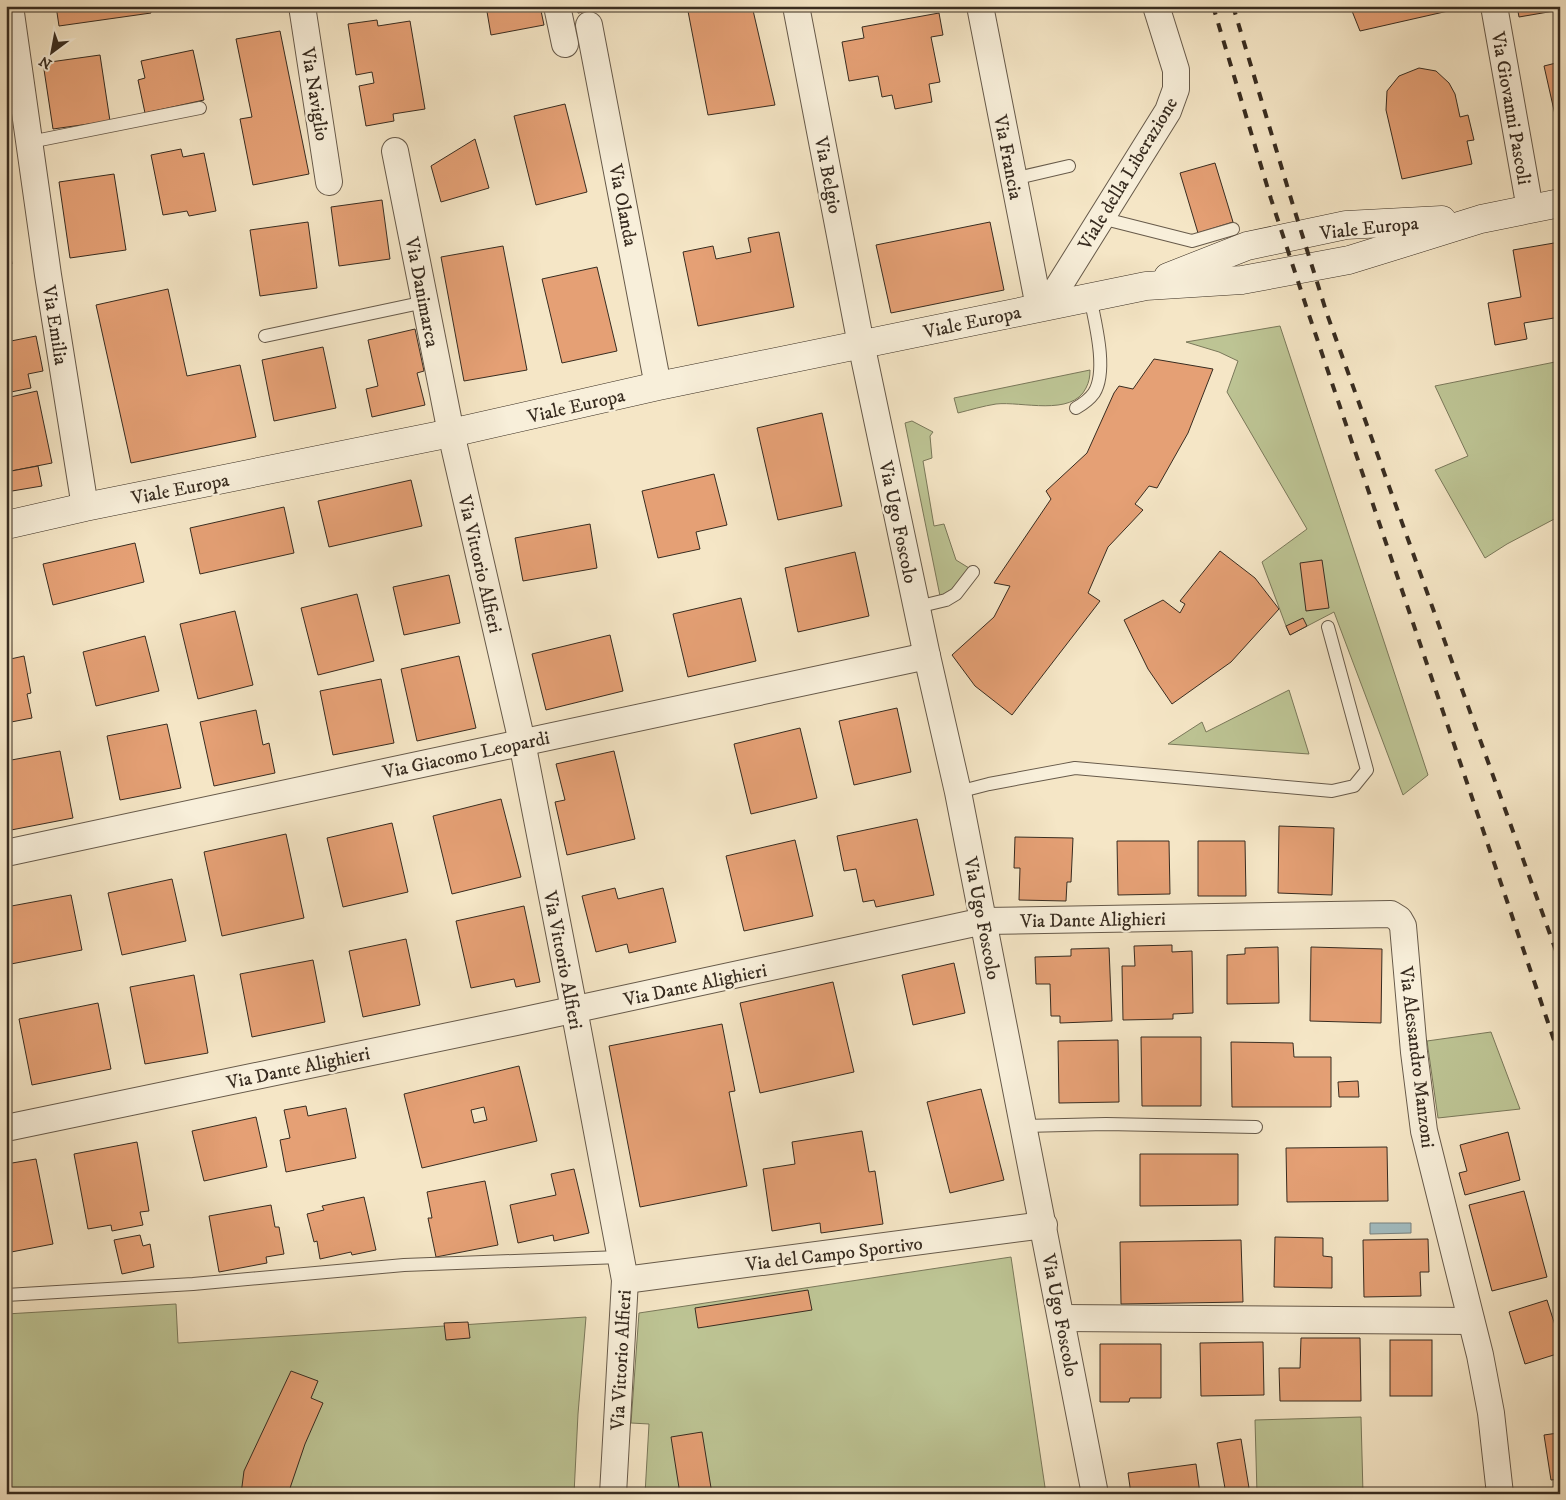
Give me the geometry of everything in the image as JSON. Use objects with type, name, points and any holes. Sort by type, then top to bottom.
[{"type":"street","name":"Via Emilia","points":[[10,6],[13,71],[30,142],[48,275],[85,507]]},
{"type":"street","name":"Via Naviglio","points":[[302,6],[329,182]]},
{"type":"street","points":[[557,6],[564,44]]},
{"type":"street","name":"Via Belgio","points":[[796,6],[861,344]]},
{"type":"street","name":"Via Francia","points":[[980,6],[1014,179],[1043,306]]},
{"type":"street","name":"Viale della Liberazione","points":[[1043,306],[1168,111],[1176,89],[1176,70],[1156,6]]},
{"type":"street","name":"Via Giovanni Pascoli","points":[[1494,6],[1530,209]]},
{"type":"street","name":"Via Olanda","points":[[589,25],[658,386]]},
{"type":"street","name":"Via Danimarca","points":[[394,151],[451,433]]},
{"type":"street","name":"Viale Europa","points":[[6,525],[85,507],[451,433],[658,386],[1146,286],[1247,246],[1346,225],[1481,218],[1560,204]]},
{"type":"street","name":"Via Ugo Foscolo","points":[[861,344],[926,656],[958,792],[1095,1494]]},
{"type":"street","name":"Via Vittorio Alfieri","points":[[451,433],[522,742],[622,1268],[613,1494]]},
{"type":"street","name":"Via Giacomo Leopardi","points":[[6,853],[926,656]]},
{"type":"street","name":"Via Dante Alighieri","points":[[6,1128],[984,921],[1391,914]]},
{"type":"street","name":"Via Alessandro Manzoni","points":[[1391,914],[1399,919],[1403,926],[1414,1052],[1424,1131],[1480,1355],[1491,1413],[1500,1494]]},
{"type":"street","name":"Via del Campo Sportivo","points":[[622,1268],[1044,1226]]},
{"type":"street","points":[[1062,1318],[1471,1321]]},
{"type":"lane","points":[[30,142],[200,108]]},
{"type":"lane","points":[[1014,179],[1069,166]]},
{"type":"lane","points":[[1101,218],[1192,241],[1233,229]]},
{"type":"lane","points":[[1076,408],[1086,402],[1093,394],[1098,382],[1100,368],[1090,297]]},
{"type":"lane","points":[[265,336],[425,302]]},
{"type":"lane","points":[[917,607],[946,600],[956,594],[973,572]]},
{"type":"lane","points":[[958,792],[989,784],[1075,768],[1332,790],[1354,786],[1367,770],[1328,627]]},
{"type":"lane","points":[[1024,1126],[1106,1124],[1256,1126]]},
{"type":"lane","points":[[6,1295],[193,1284],[404,1265],[622,1268]]},
{"type":"green space","points":[[1280,326],[1428,775],[1403,795],[1334,612],[1290,635],[1286,626],[1262,562],[1307,529],[1227,392],[1238,361],[1219,352],[1186,342]]},
{"type":"green space","points":[[1560,361],[1560,516],[1485,558],[1435,470],[1468,456],[1435,386]]},
{"type":"green space","points":[[1090,370],[1087,386],[1079,397],[1058,405],[996,404],[958,413],[954,398]]},
{"type":"green space","points":[[912,421],[933,432],[930,436],[932,458],[923,461],[934,526],[944,524],[956,560],[969,568],[952,589],[940,596],[905,423]]},
{"type":"green space","points":[[1289,690],[1309,754],[1168,744],[1202,722],[1206,732]]},
{"type":"green space","points":[[1491,1032],[1520,1109],[1438,1118],[1427,1041]]},
{"type":"green space","points":[[1011,1257],[1046,1494],[645,1494],[649,1424],[631,1423],[639,1313]]},
{"type":"green space","points":[[176,1304],[178,1343],[586,1317],[574,1494],[6,1494],[6,1314]]},
{"type":"green space","points":[[1361,1417],[1363,1494],[1257,1494],[1255,1420]]},
{"type":"water","points":[[1370,1223],[1411,1223],[1411,1233],[1370,1234]]},
{"type":"building","points":[[56,6],[150,6],[151,13],[59,26]]},
{"type":"building","points":[[486,6],[540,6],[544,25],[491,35]]},
{"type":"building","points":[[576,6],[606,6],[606,7],[578,13]]},
{"type":"building","points":[[687,6],[752,6],[775,105],[708,115]]},
{"type":"building","points":[[1350,6],[1457,6],[1457,9],[1360,31]]},
{"type":"building","points":[[1517,6],[1560,6],[1560,10],[1519,17]]},
{"type":"building","points":[[939,13],[943,35],[931,37],[940,82],[929,84],[932,102],[895,109],[892,95],[882,97],[878,76],[849,81],[842,42],[864,38],[862,27]]},
{"type":"building","points":[[377,20],[378,26],[410,21],[425,109],[393,114],[394,121],[366,126],[359,86],[374,83],[372,72],[356,75],[348,24]]},
{"type":"building","points":[[280,31],[309,174],[253,185],[240,119],[252,117],[236,39]]},
{"type":"building","points":[[193,50],[204,100],[145,113],[138,80],[145,78],[141,61]]},
{"type":"building","points":[[100,55],[110,121],[53,129],[43,63]]},
{"type":"building","points":[[1560,62],[1560,137],[1544,66]]},
{"type":"building","points":[[1419,68],[1436,71],[1449,83],[1455,94],[1460,117],[1468,115],[1474,140],[1467,141],[1472,164],[1402,179],[1386,110],[1387,91],[1399,76]]},
{"type":"building","points":[[565,104],[587,192],[536,205],[514,116]]},
{"type":"building","points":[[475,139],[489,188],[441,202],[431,166]]},
{"type":"building","points":[[181,149],[183,157],[204,153],[216,211],[189,216],[187,211],[163,215],[151,155]]},
{"type":"building","points":[[1215,163],[1233,222],[1198,233],[1180,173]]},
{"type":"building","points":[[114,174],[126,250],[70,258],[59,182]]},
{"type":"building","points":[[382,200],[390,259],[339,266],[331,207]]},
{"type":"building","points":[[6,219],[12,264],[6,265]]},
{"type":"building","points":[[308,222],[317,288],[260,296],[250,230]]},
{"type":"building","points":[[990,222],[1004,290],[891,313],[876,245]]},
{"type":"building","points":[[779,232],[794,307],[698,326],[683,252],[713,246],[716,259],[751,252],[748,238]]},
{"type":"building","points":[[1560,242],[1560,317],[1524,323],[1527,339],[1495,345],[1488,303],[1521,297],[1513,250]]},
{"type":"building","points":[[503,246],[527,370],[464,381],[441,257]]},
{"type":"building","points":[[597,267],[617,351],[562,363],[542,279]]},
{"type":"building","points":[[168,289],[187,376],[240,365],[256,437],[131,463],[96,305]]},
{"type":"building","points":[[415,329],[424,371],[417,373],[425,405],[372,417],[366,389],[378,386],[368,340]]},
{"type":"building","points":[[36,336],[43,371],[28,374],[31,388],[6,393],[6,342]]},
{"type":"building","points":[[323,347],[336,408],[274,421],[262,360]]},
{"type":"building","points":[[1154,359],[1213,369],[1188,433],[1157,488],[1149,486],[1135,504],[1143,510],[1108,547],[1088,593],[1100,601],[1012,715],[975,686],[952,655],[994,617],[1010,586],[994,583],[1051,499],[1046,491],[1087,453],[1119,386],[1133,389]]},
{"type":"building","points":[[37,391],[52,463],[6,472],[6,398]]},
{"type":"building","points":[[822,413],[842,506],[778,520],[757,428]]},
{"type":"building","points":[[38,466],[42,486],[6,492],[6,472]]},
{"type":"building","points":[[714,474],[727,525],[696,532],[700,549],[658,558],[642,491]]},
{"type":"building","points":[[411,480],[422,526],[329,547],[318,501]]},
{"type":"building","points":[[284,507],[294,553],[200,574],[190,528]]},
{"type":"building","points":[[590,524],[597,568],[523,581],[515,538]]},
{"type":"building","points":[[135,543],[144,582],[53,605],[43,564]]},
{"type":"building","points":[[1220,551],[1255,578],[1279,609],[1231,662],[1172,704],[1148,669],[1124,620],[1163,600],[1180,613],[1185,604],[1180,601]]},
{"type":"building","points":[[855,552],[869,616],[798,632],[785,568]]},
{"type":"building","points":[[1322,560],[1329,608],[1306,611],[1300,563]]},
{"type":"building","points":[[449,575],[460,623],[404,635],[393,587]]},
{"type":"building","points":[[357,594],[374,661],[318,675],[301,608]]},
{"type":"building","points":[[741,598],[756,661],[688,677],[673,614]]},
{"type":"building","points":[[235,611],[253,685],[198,699],[180,624]]},
{"type":"building","points":[[1303,618],[1307,626],[1290,635],[1286,626]]},
{"type":"building","points":[[610,635],[623,691],[546,710],[532,654]]},
{"type":"building","points":[[145,636],[159,691],[96,706],[83,652]]},
{"type":"building","points":[[24,656],[31,693],[27,694],[32,718],[6,723],[6,660]]},
{"type":"building","points":[[459,656],[476,728],[417,741],[401,669]]},
{"type":"building","points":[[381,679],[394,743],[333,755],[320,691]]},
{"type":"building","points":[[897,708],[911,772],[854,785],[839,721]]},
{"type":"building","points":[[256,710],[263,745],[269,743],[275,773],[214,786],[200,722]]},
{"type":"building","points":[[167,724],[181,788],[120,800],[107,736]]},
{"type":"building","points":[[800,728],[817,798],[751,814],[734,744]]},
{"type":"building","points":[[60,751],[73,818],[6,831],[6,761]]},
{"type":"building","points":[[614,751],[635,839],[567,855],[555,802],[565,800],[556,764]]},
{"type":"building","points":[[501,799],[521,877],[452,894],[433,816]]},
{"type":"building","points":[[917,819],[934,895],[876,907],[874,900],[863,902],[856,869],[844,871],[837,836]]},
{"type":"building","points":[[392,823],[408,892],[343,907],[327,838]]},
{"type":"building","points":[[1279,826],[1334,828],[1332,895],[1278,893]]},
{"type":"building","points":[[286,834],[304,918],[222,936],[204,852]]},
{"type":"building","points":[[1015,837],[1073,838],[1071,882],[1067,882],[1066,901],[1019,900],[1020,868],[1014,868]]},
{"type":"building","points":[[795,840],[813,916],[744,931],[726,856]]},
{"type":"building","points":[[1117,841],[1169,841],[1170,894],[1118,895]]},
{"type":"building","points":[[1198,841],[1245,841],[1246,896],[1198,896]]},
{"type":"building","points":[[172,879],[186,941],[122,955],[108,893]]},
{"type":"building","points":[[615,888],[618,899],[663,888],[676,942],[629,953],[627,944],[596,952],[582,896]]},
{"type":"building","points":[[71,895],[82,950],[6,965],[6,907]]},
{"type":"building","points":[[524,906],[540,982],[516,987],[514,979],[471,988],[456,921]]},
{"type":"building","points":[[406,939],[420,1005],[363,1017],[349,951]]},
{"type":"building","points":[[1172,945],[1172,952],[1192,951],[1193,1013],[1173,1014],[1173,1019],[1123,1020],[1122,966],[1135,966],[1134,946]]},
{"type":"building","points":[[1278,947],[1279,1003],[1227,1004],[1227,955],[1245,954],[1245,948]]},
{"type":"building","points":[[1311,947],[1382,949],[1381,1023],[1310,1021]]},
{"type":"building","points":[[1109,948],[1112,1021],[1060,1023],[1060,1016],[1051,1016],[1050,984],[1036,984],[1035,957],[1071,956],[1071,949]]},
{"type":"building","points":[[313,960],[325,1022],[252,1037],[240,974]]},
{"type":"building","points":[[954,963],[965,1013],[913,1025],[902,975]]},
{"type":"building","points":[[194,975],[208,1053],[145,1064],[130,987]]},
{"type":"building","points":[[833,982],[854,1072],[760,1093],[740,1003]]},
{"type":"building","points":[[98,1003],[111,1069],[32,1085],[19,1019]]},
{"type":"building","points":[[722,1024],[735,1091],[729,1092],[747,1186],[640,1207],[609,1046]]},
{"type":"building","points":[[1141,1037],[1201,1037],[1201,1106],[1142,1106]]},
{"type":"building","points":[[1118,1040],[1119,1102],[1059,1103],[1058,1041]]},
{"type":"building","points":[[1231,1042],[1293,1043],[1294,1057],[1331,1057],[1331,1107],[1232,1107]]},
{"type":"building","points":[[519,1066],[537,1141],[422,1168],[404,1094]],"holes":[[[484,1107],[487,1120],[474,1123],[471,1110]]]},
{"type":"building","points":[[1358,1081],[1359,1097],[1339,1097],[1338,1082]]},
{"type":"building","points":[[981,1089],[1004,1180],[950,1193],[927,1102]]},
{"type":"building","points":[[306,1106],[308,1116],[346,1108],[356,1158],[286,1172],[280,1140],[290,1138],[284,1110]]},
{"type":"building","points":[[256,1117],[267,1167],[204,1181],[192,1131]]},
{"type":"building","points":[[862,1131],[869,1172],[875,1171],[883,1224],[821,1233],[820,1223],[772,1231],[763,1169],[795,1164],[792,1142]]},
{"type":"building","points":[[1508,1132],[1520,1180],[1465,1195],[1459,1173],[1467,1171],[1460,1145]]},
{"type":"building","points":[[137,1142],[149,1211],[140,1212],[143,1225],[112,1231],[111,1225],[88,1229],[74,1154]]},
{"type":"building","points":[[1387,1147],[1388,1201],[1287,1202],[1286,1148]]},
{"type":"building","points":[[1140,1154],[1238,1154],[1238,1205],[1140,1206]]},
{"type":"building","points":[[36,1159],[53,1244],[6,1253],[6,1164]]},
{"type":"building","points":[[574,1169],[589,1233],[554,1241],[553,1235],[518,1243],[510,1205],[556,1195],[551,1174]]},
{"type":"building","points":[[485,1181],[498,1245],[436,1257],[428,1218],[432,1218],[427,1192]]},
{"type":"building","points":[[1524,1191],[1547,1277],[1492,1291],[1469,1205]]},
{"type":"building","points":[[364,1197],[376,1250],[352,1255],[351,1252],[320,1259],[317,1241],[314,1242],[307,1214],[324,1210],[322,1206]]},
{"type":"building","points":[[271,1205],[275,1227],[279,1227],[284,1254],[266,1257],[267,1263],[219,1272],[209,1216]]},
{"type":"building","points":[[140,1235],[143,1246],[150,1244],[154,1267],[122,1274],[114,1240]]},
{"type":"building","points":[[1275,1237],[1323,1238],[1323,1256],[1332,1257],[1332,1288],[1274,1287]]},
{"type":"building","points":[[1428,1239],[1429,1272],[1420,1272],[1421,1296],[1364,1297],[1363,1240]]},
{"type":"building","points":[[1241,1240],[1243,1302],[1121,1304],[1120,1242]]},
{"type":"building","points":[[808,1290],[812,1310],[698,1328],[695,1308]]},
{"type":"building","points":[[1547,1300],[1560,1341],[1560,1353],[1525,1364],[1509,1312]]},
{"type":"building","points":[[468,1322],[470,1338],[446,1340],[444,1323]]},
{"type":"building","points":[[1301,1338],[1360,1338],[1361,1401],[1280,1401],[1279,1368],[1300,1368]]},
{"type":"building","points":[[1390,1340],[1432,1340],[1432,1396],[1390,1396]]},
{"type":"building","points":[[1263,1342],[1264,1395],[1201,1396],[1200,1343]]},
{"type":"building","points":[[1100,1344],[1161,1344],[1161,1398],[1130,1398],[1129,1402],[1100,1402]]},
{"type":"building","points":[[291,1371],[318,1381],[311,1398],[323,1403],[305,1444],[288,1494],[241,1494],[244,1471]]},
{"type":"building","points":[[1555,1411],[1560,1411],[1560,1479],[1551,1480],[1544,1435],[1558,1433]]},
{"type":"building","points":[[702,1432],[712,1494],[680,1494],[671,1437]]},
{"type":"building","points":[[1241,1439],[1250,1494],[1226,1494],[1217,1443]]},
{"type":"building","points":[[1196,1464],[1200,1494],[1131,1494],[1128,1473]]},
{"type":"railway","points":[[1213,6],[1271,199],[1309,315],[1560,1058]]},
{"type":"railway","points":[[1233,6],[1327,314],[1560,962]]}]
